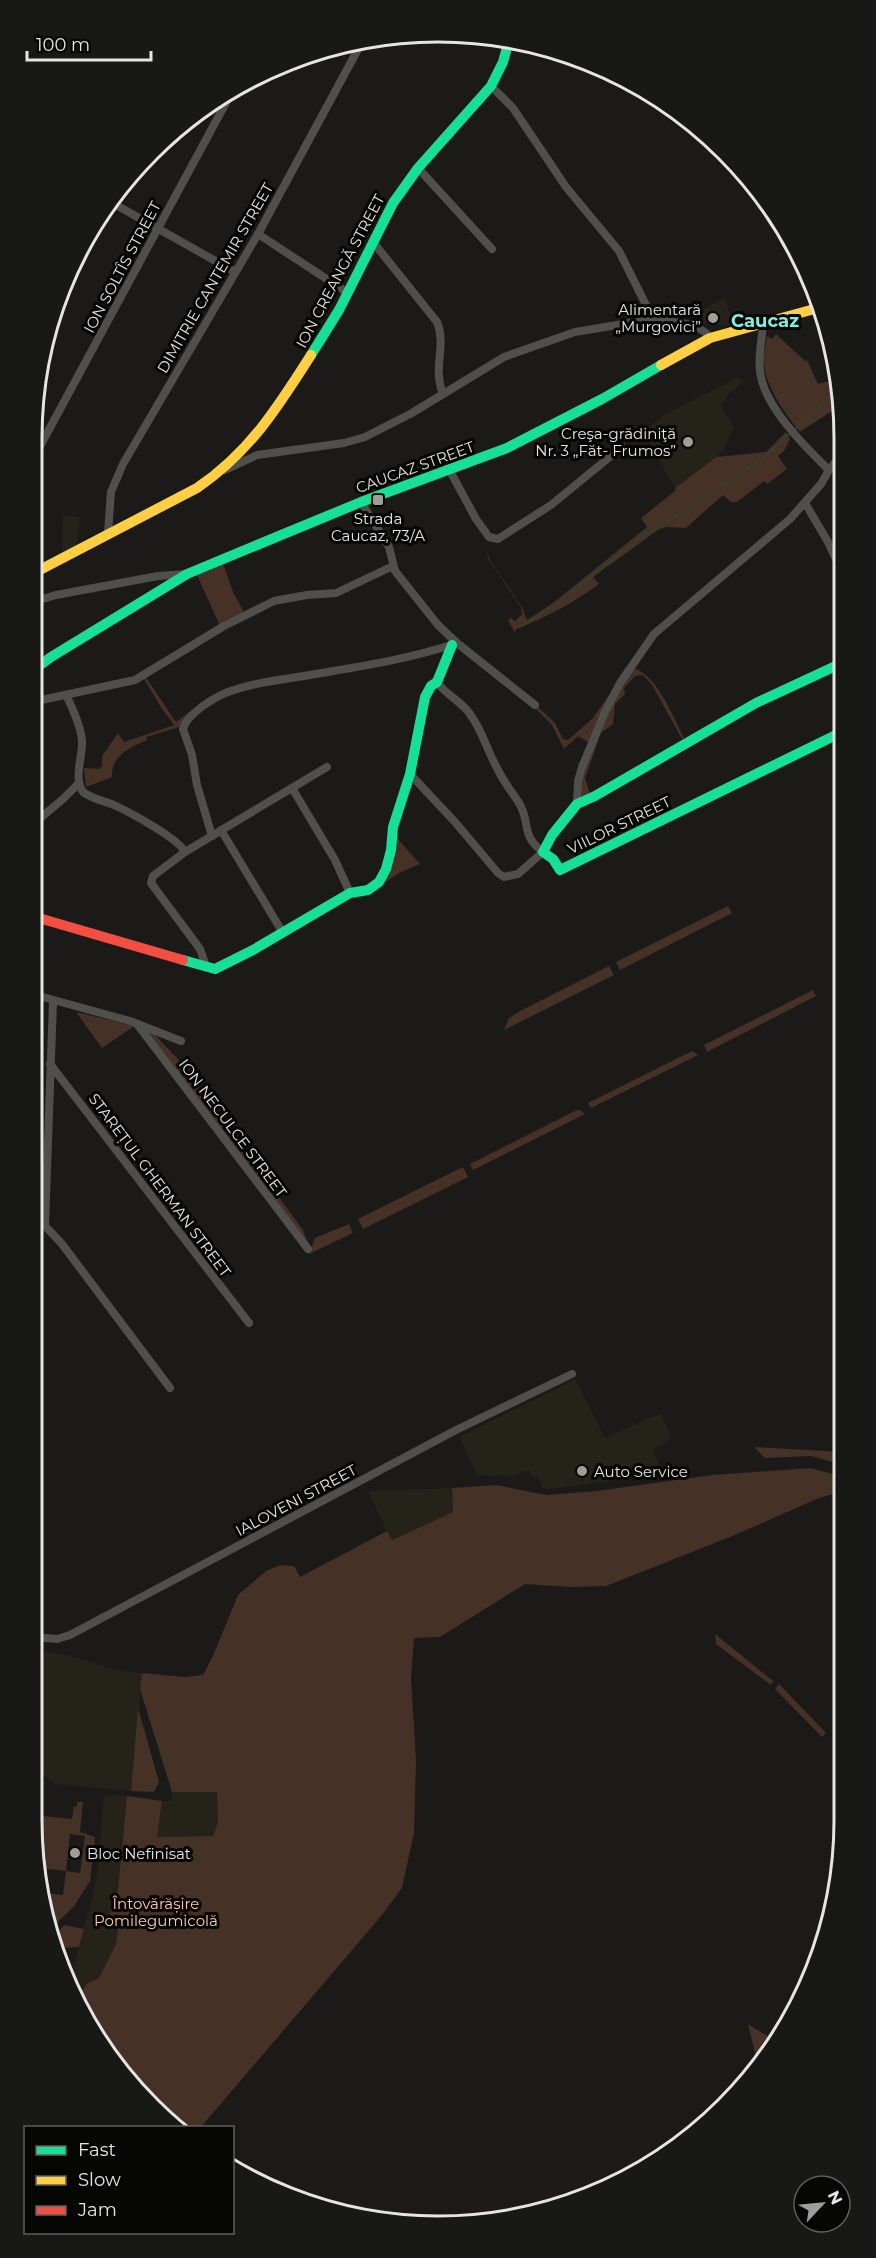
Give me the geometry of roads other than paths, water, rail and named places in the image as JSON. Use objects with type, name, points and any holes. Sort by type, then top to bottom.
[{"type":"street","name":"ION CREANGĂ STREET","points":[[42,569],[180,498],[219,473],[266,424],[304,369],[348,293],[393,203],[418,168],[491,86],[503,62],[506,48]]},
{"type":"street","name":"DIMITRIE CANTEMIR STREET","points":[[108,533],[111,492],[115,479],[258,234],[357,51]]},
{"type":"street","points":[[491,86],[513,108],[566,187],[590,213],[619,251],[653,319]]},
{"type":"street","name":"ION SOLTÎS STREET","points":[[42,442],[226,104]]},
{"type":"street","points":[[418,168],[492,249]]},
{"type":"street","points":[[118,206],[235,272]]},
{"type":"street","points":[[258,234],[348,293]]},
{"type":"street","points":[[373,242],[437,322],[441,336],[438,377],[443,394]]},
{"type":"street","name":"CAUCAZ STREET","points":[[42,664],[187,574],[361,502],[450,471],[533,435],[710,338],[812,309]]},
{"type":"street","points":[[219,473],[257,455],[344,443],[365,437],[412,413],[504,357],[575,332],[653,319],[694,325],[710,338]]},
{"type":"street","points":[[763,324],[759,368],[771,400],[790,428],[829,470]]},
{"type":"street","points":[[450,471],[482,528],[489,537],[498,539],[551,505],[622,447]]},
{"type":"street","points":[[577,804],[578,781],[582,766],[605,712],[620,683],[654,634],[790,519],[821,484],[834,463]]},
{"type":"street","points":[[361,502],[389,547],[393,566],[400,578],[454,644],[535,705]]},
{"type":"street","points":[[805,503],[834,554]]},
{"type":"street","points":[[42,700],[135,680],[224,626],[274,601],[288,597],[336,593],[393,566]]},
{"type":"street","points":[[42,599],[158,576],[187,574]]},
{"type":"street","points":[[42,919],[219,968],[350,893],[368,890],[383,876],[390,856],[393,827],[410,774],[425,697],[431,686],[437,682],[454,644]]},
{"type":"street","points":[[212,836],[197,785],[192,755],[184,735],[184,724],[204,707],[234,690],[401,659],[454,644]]},
{"type":"street","name":"VIILOR STREET","points":[[834,667],[756,703],[595,796],[577,804],[552,836],[543,852],[553,859],[560,870],[834,736]]},
{"type":"street","points":[[410,774],[504,877],[518,874],[543,852],[527,834],[520,805],[498,771],[476,723],[463,705],[441,688],[437,682]]},
{"type":"street","points":[[66,695],[78,722],[82,742],[79,783],[87,795],[114,805],[167,835],[181,844],[185,852]]},
{"type":"street","points":[[206,966],[200,949],[151,883],[153,876],[185,852],[327,767]]},
{"type":"street","points":[[42,817],[79,783]]},
{"type":"street","points":[[292,788],[335,860],[350,893]]},
{"type":"street","points":[[221,830],[283,933]]},
{"type":"street","points":[[42,998],[137,1024],[181,1041]]},
{"type":"street","points":[[53,1002],[45,1226],[62,1244],[170,1388]]},
{"type":"street","name":"ION NECULCE STREET","points":[[137,1024],[308,1249]]},
{"type":"street","name":"STAREȚUL GHERMAN STREET","points":[[50,1064],[249,1323]]},
{"type":"street","name":"IALOVENI STREET","points":[[42,1638],[57,1639],[70,1635],[456,1430],[572,1374]]},
{"type":"waterway","points":[[521,626],[555,605],[643,536],[699,502],[763,458],[819,407],[832,398]]},
{"type":"place","name":"Alimentară „Murgovici”","points":[[713,318]]},
{"type":"place","name":"Creşa-grădiniţă Nr. 3 „Făt- Frumos”","points":[[688,442]]},
{"type":"place","name":"Strada Caucaz, 73/A","points":[[378,500]]},
{"type":"place","name":"Auto Service","points":[[582,1471]]},
{"type":"place","name":"Bloc Nefinisat","points":[[75,1853]]},
{"type":"district","name":"Caucaz","points":[[765,321]]},
{"type":"park label","name":"Întovărășire Pomilegumicolă","points":[[156,1912]]}]
